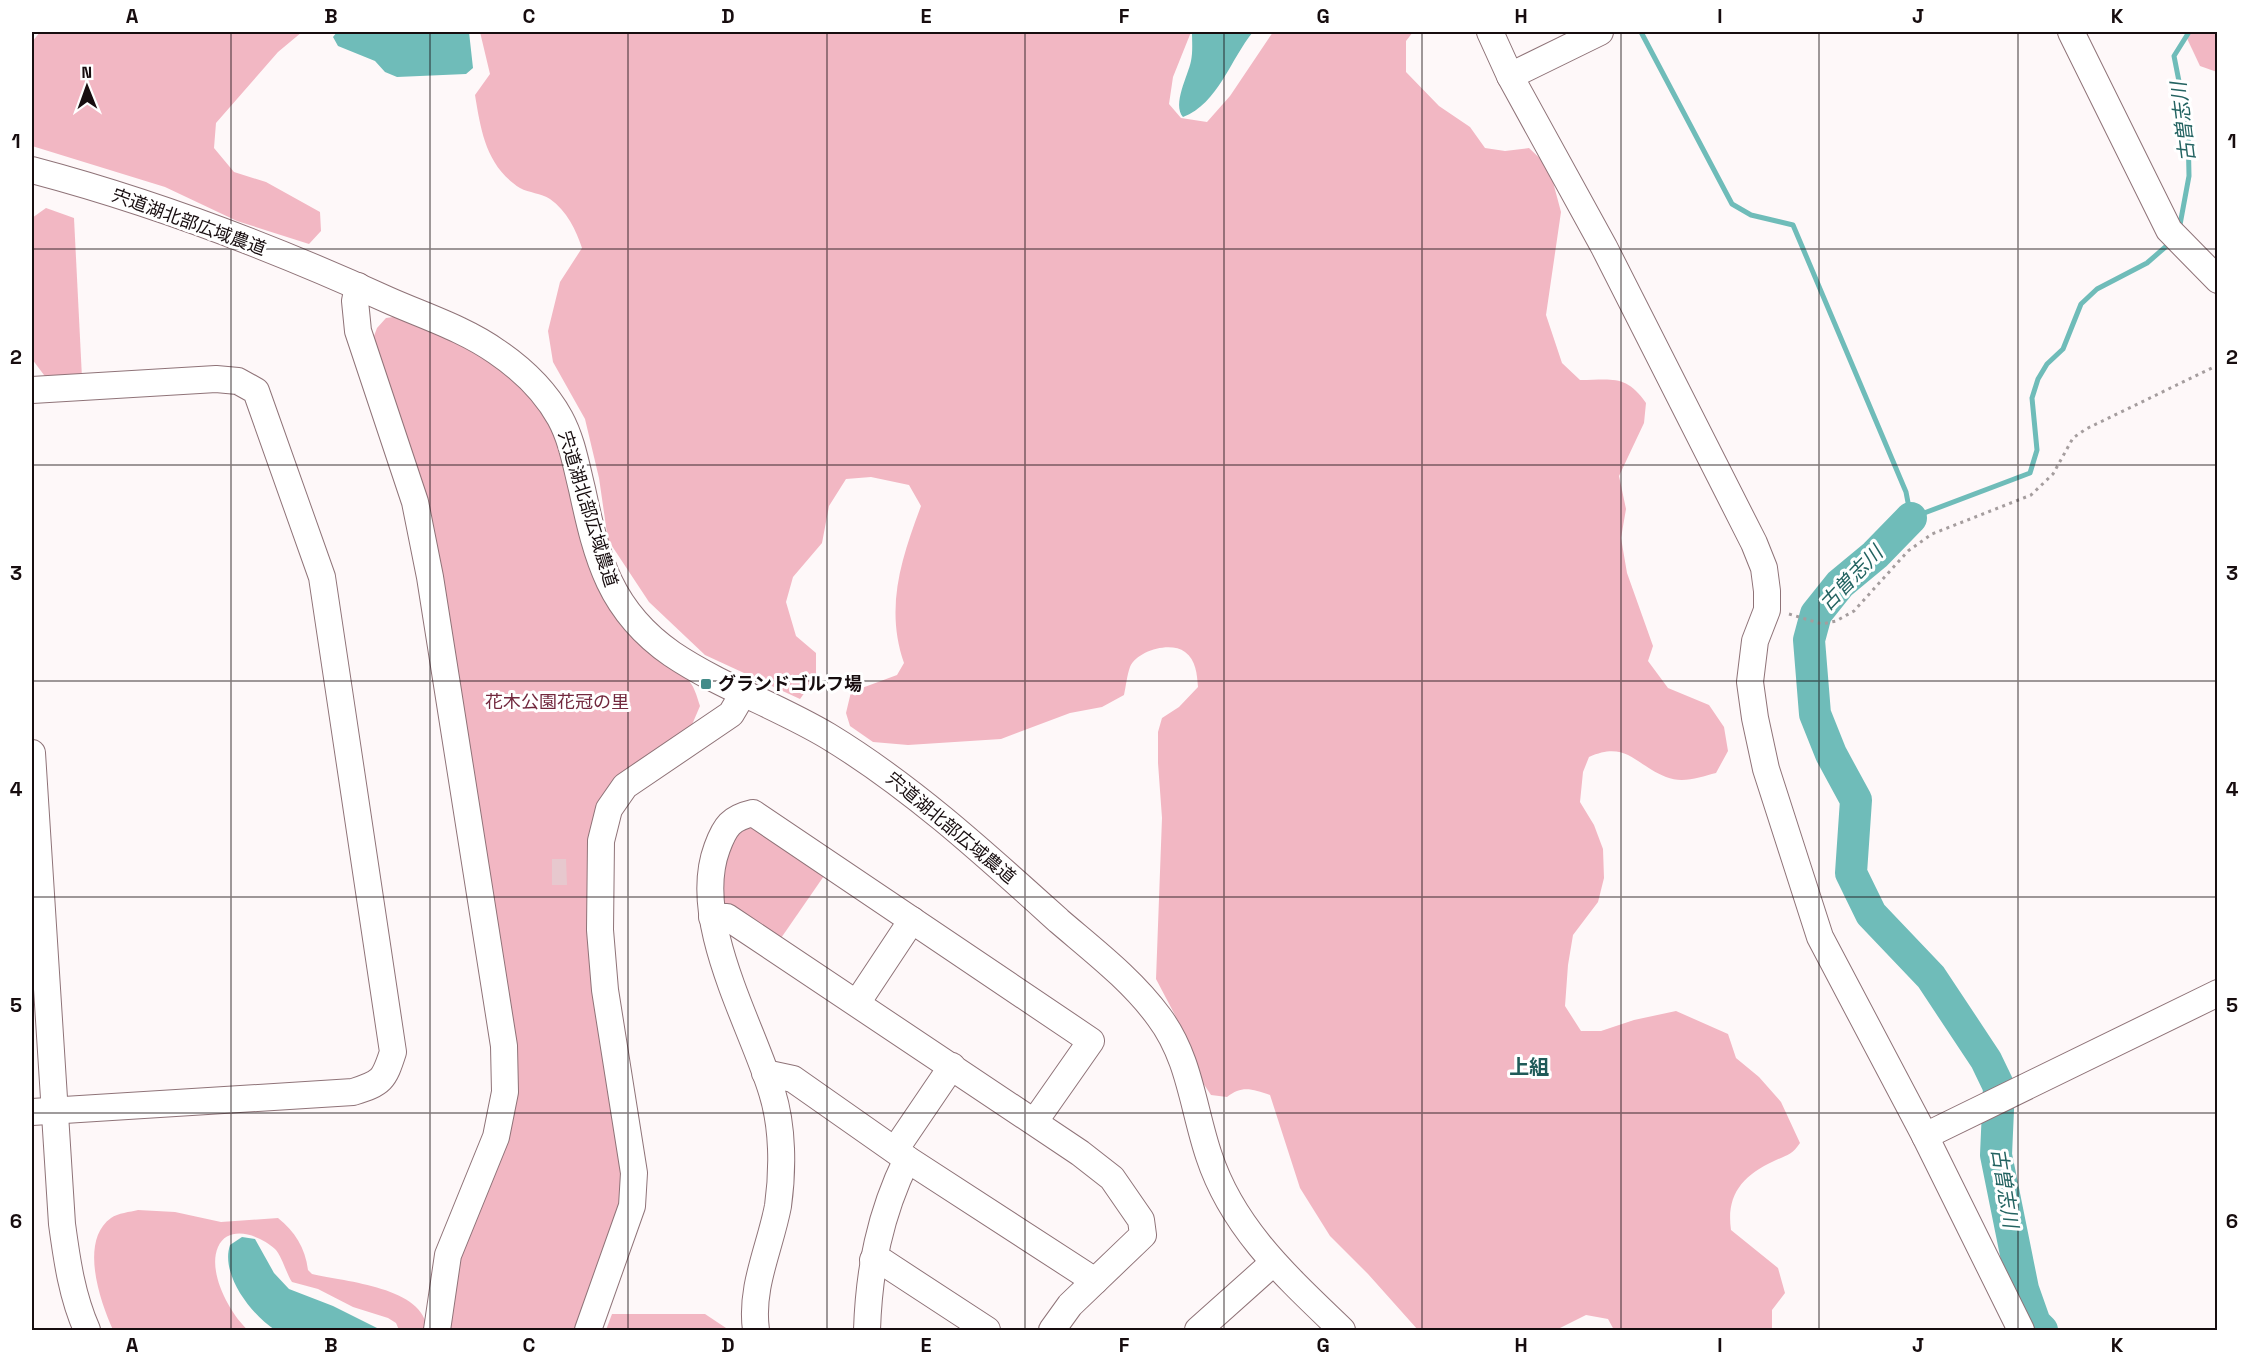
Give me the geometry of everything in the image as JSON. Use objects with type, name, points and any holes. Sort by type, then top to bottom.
[{"type":"street","points":[[1490,32],[1510,76],[1620,277],[1754,543],[1764,568],[1767,610],[1755,641],[1750,682],[1766,769],[1820,936],[1924,1136],[2020,1330]]},
{"type":"street","points":[[1510,76],[1600,32]]},
{"type":"street","points":[[2071,32],[2174,235],[2217,280]]},
{"type":"street","name":"宍道湖北部広域農道","points":[[32,171],[156,208],[358,286],[493,348],[523,371],[547,398],[561,420],[572,446],[600,561],[615,597],[639,627],[673,655],[822,732],[879,768],[1019,885],[1131,985],[1160,1018],[1177,1047],[1191,1086],[1209,1156],[1223,1188],[1250,1236],[1273,1263],[1342,1330]]},
{"type":"street","points":[[358,286],[355,302],[358,331],[415,502],[430,577],[504,1046],[505,1092],[496,1137],[448,1255],[437,1330]]},
{"type":"street","points":[[32,390],[216,379],[238,381],[256,391],[322,577],[393,1052],[385,1077],[370,1087],[353,1092],[43,1111]]},
{"type":"street","points":[[588,1330],[632,1206],[634,1173],[604,980],[600,930],[601,841],[609,809],[624,786],[731,714],[744,692]]},
{"type":"street","points":[[32,753],[43,1111],[69,1275],[87,1330]]},
{"type":"street","points":[[756,1330],[757,1284],[777,1206],[781,1167],[773,1095],[729,977],[712,917],[708,890],[713,856],[722,834],[736,817],[753,813],[1091,1041],[1035,1121]]},
{"type":"street","points":[[712,917],[727,917],[1035,1121],[1112,1178],[1143,1226],[1141,1239],[1070,1305],[1052,1330]]},
{"type":"street","points":[[857,1003],[912,921]]},
{"type":"street","points":[[1924,1136],[2217,993]]},
{"type":"street","points":[[867,1330],[873,1260],[886,1203],[901,1154],[952,1066]]},
{"type":"street","points":[[765,1072],[793,1078],[901,1154],[1095,1281]]},
{"type":"street","points":[[873,1260],[883,1263],[987,1330]]},
{"type":"street","points":[[1198,1330],[1273,1263]]},
{"type":"path","points":[[1801,618],[1822,624],[1836,621],[1854,610],[1908,551],[1932,534],[2031,495],[2053,474],[2073,438],[2086,429],[2217,365]]},
{"type":"green space","points":[[40,32],[302,32],[278,52],[216,123],[214,148],[234,172],[266,182],[320,212],[321,231],[309,244],[237,221],[165,187],[32,146],[32,42]]},
{"type":"green space","points":[[480,32],[1191,32],[1173,77],[1169,104],[1181,118],[1207,122],[1230,96],[1273,32],[1413,32],[1406,41],[1406,72],[1439,106],[1470,127],[1485,148],[1505,151],[1529,148],[1549,167],[1561,212],[1546,315],[1562,363],[1580,380],[1610,380],[1625,383],[1632,387],[1646,403],[1644,423],[1619,476],[1626,509],[1621,538],[1627,573],[1653,646],[1648,661],[1668,688],[1709,705],[1724,727],[1728,751],[1716,773],[1685,780],[1666,777],[1622,753],[1602,752],[1589,757],[1583,772],[1580,802],[1594,825],[1603,849],[1604,878],[1598,902],[1573,935],[1565,1006],[1581,1031],[1601,1031],[1634,1020],[1676,1011],[1728,1034],[1736,1058],[1759,1077],[1781,1102],[1800,1143],[1792,1152],[1763,1167],[1745,1180],[1734,1197],[1730,1218],[1731,1230],[1778,1268],[1785,1293],[1772,1310],[1772,1328],[1776,1330],[1614,1330],[1608,1319],[1586,1315],[1556,1330],[1418,1330],[1330,1236],[1300,1188],[1270,1095],[1247,1089],[1232,1093],[1227,1097],[1211,1095],[1199,1077],[1186,1036],[1156,979],[1162,818],[1158,732],[1162,718],[1179,707],[1198,687],[1194,663],[1185,652],[1171,647],[1147,652],[1139,656],[1130,667],[1124,695],[1102,707],[1070,713],[1001,739],[908,745],[873,742],[850,726],[846,713],[851,692],[897,675],[904,663],[898,643],[896,623],[898,584],[907,545],[921,506],[909,485],[871,477],[846,479],[829,506],[822,543],[793,577],[786,602],[796,636],[816,653],[816,677],[800,699],[705,655],[649,602],[608,540],[599,478],[585,419],[553,362],[548,331],[560,282],[582,248],[570,221],[556,204],[546,197],[520,188],[499,169],[492,158],[483,134],[475,95],[490,74]]},
{"type":"green space","points":[[2184,32],[2217,32],[2217,72],[2200,66]]},
{"type":"green space","points":[[46,208],[74,218],[82,378],[47,379],[32,359],[32,218]]},
{"type":"green space","name":"花木公園花冠の里","points":[[400,316],[469,349],[495,365],[518,382],[537,403],[552,430],[565,463],[581,534],[599,590],[622,627],[689,681],[700,706],[691,727],[630,769],[590,900],[593,998],[621,1141],[623,1188],[616,1222],[598,1262],[576,1330],[445,1330],[448,1296],[516,1055],[371,344],[377,328],[386,318]]},
{"type":"green space","points":[[746,822],[826,873],[779,941],[717,901],[720,860]]},
{"type":"green space","points":[[138,1210],[175,1212],[221,1222],[278,1218],[298,1241],[308,1270],[312,1274],[363,1284],[399,1295],[413,1304],[423,1316],[427,1330],[399,1330],[396,1323],[388,1318],[353,1307],[318,1289],[292,1282],[275,1249],[254,1236],[237,1234],[230,1235],[218,1247],[215,1257],[216,1268],[222,1292],[234,1314],[248,1330],[113,1330],[98,1288],[94,1256],[96,1241],[101,1228],[111,1218]]},
{"type":"green space","points":[[612,1314],[705,1314],[729,1330],[606,1330]]},
{"type":"water","points":[[337,32],[469,32],[473,68],[466,74],[397,77],[385,72],[375,61],[338,46],[333,37]]},
{"type":"water","points":[[1192,32],[1253,32],[1206,102],[1183,117],[1179,105],[1191,61]]},
{"type":"water","points":[[242,1237],[255,1239],[274,1273],[289,1289],[333,1306],[381,1330],[275,1330],[257,1315],[234,1281],[228,1257],[230,1245]]},
{"type":"building","points":[[552,859],[566,859],[567,885],[552,885]]},
{"type":"waterway","points":[[1641,32],[1732,204],[1751,215],[1793,225],[1906,492],[1911,518],[2030,473],[2037,450],[2032,398],[2038,379],[2047,364],[2063,349],[2081,304],[2097,289],[2147,263],[2170,243]]},
{"type":"waterway","name":"古曽志川","points":[[2179,230],[2189,176],[2188,127],[2174,56],[2189,32]]},
{"type":"waterway","name":"古曽志川","points":[[1911,518],[1875,555],[1840,584],[1816,614],[1809,640],[1815,714],[1831,754],[1856,800],[1851,873],[1871,914],[1931,977],[1986,1060],[1999,1087],[1996,1155],[2023,1289],[2035,1323],[2042,1330]]},
{"type":"place","name":"グランドゴルフ場","points":[[706,684]]},
{"type":"district","name":"上組","points":[[1529,1067]]}]
